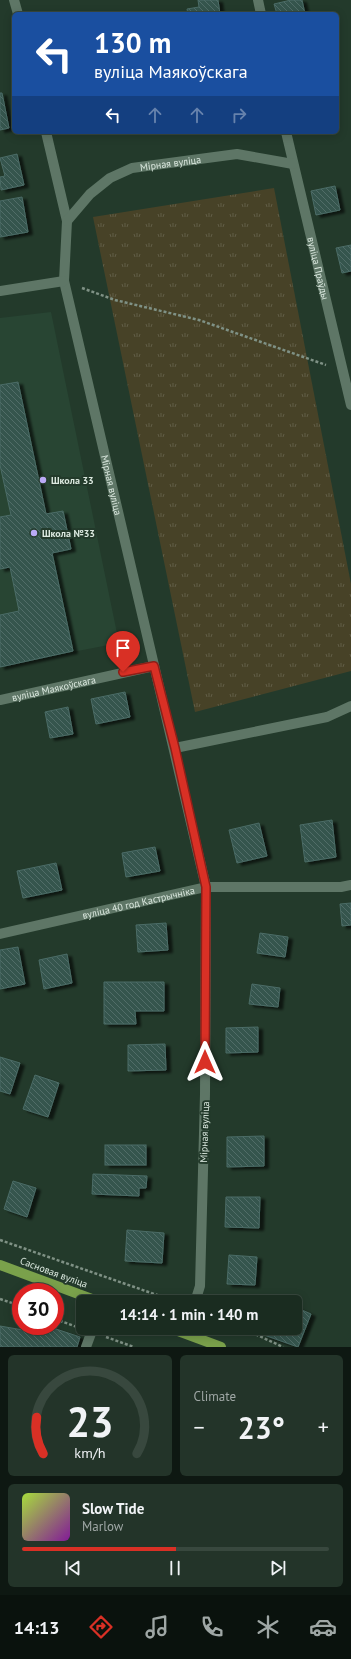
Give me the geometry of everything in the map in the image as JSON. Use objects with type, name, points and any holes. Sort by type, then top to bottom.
[{"type":"main road","name":"Сасновая вуліца","points":[[0,1265],[81,1295]]},
{"type":"main road","points":[[195,1335],[221,1347]]},
{"type":"street","points":[[14,0],[17,12]]},
{"type":"street","points":[[258,0],[261,12]]},
{"type":"street","name":"Мірная вуліца","points":[[46,134],[67,221],[64,281],[154,666],[175,748],[206,887],[205,1110],[200,1286],[197,1295]]},
{"type":"street","name":"вуліца Праўды","points":[[286,134],[292,164],[351,405]]},
{"type":"street","name":"Мірная вуліца","points":[[67,221],[90,194],[110,178],[132,168],[237,154],[292,164]]},
{"type":"street","points":[[0,290],[64,281]]},
{"type":"street","name":"вуліца Маякоўскага","points":[[0,700],[154,666]]},
{"type":"street","points":[[175,748],[327,717],[351,706]]},
{"type":"street","name":"вуліца 40 год Кастрычніка","points":[[0,934],[206,887],[341,887],[351,885]]},
{"type":"street","points":[[86,1347],[90,1335]]},
{"type":"path","points":[[83,288],[115,300],[199,320],[317,363]]},
{"type":"path","points":[[0,1240],[157,1295]]},
{"type":"path","points":[[0,1299],[12,1303]]},
{"type":"path","points":[[257,1335],[283,1347]]},
{"type":"shaded area","name":"Школа 33","points":[[51,312],[119,643],[0,666],[0,318]]},
{"type":"green space","points":[[274,188],[351,584],[351,671],[195,712],[93,217]]},
{"type":"building","points":[[198,0],[218,0],[220,12],[188,12],[187,9],[199,7]]},
{"type":"building","points":[[291,0],[302,0],[305,12],[276,12],[274,4]]},
{"type":"building","points":[[0,93],[2,93],[9,128],[0,130]]},
{"type":"building","points":[[17,154],[24,185],[1,190],[0,177],[5,176],[0,158]]},
{"type":"building","points":[[335,186],[340,210],[316,215],[311,191]]},
{"type":"building","points":[[22,197],[28,232],[0,237],[0,201]]},
{"type":"building","points":[[351,245],[351,271],[342,273],[336,248]]},
{"type":"building","name":"Школа №33","points":[[18,382],[46,514],[63,511],[71,549],[52,553],[73,651],[0,667],[0,615],[19,611],[10,567],[0,569],[0,517],[11,515],[0,465],[0,385]]},
{"type":"building","points":[[125,692],[130,717],[96,724],[91,699]]},
{"type":"building","points":[[68,707],[73,734],[50,738],[45,712]]},
{"type":"building","points":[[332,820],[336,857],[305,862],[300,825]]},
{"type":"building","points":[[259,823],[267,856],[237,863],[229,830]]},
{"type":"building","points":[[155,847],[160,871],[126,877],[122,853]]},
{"type":"building","points":[[56,863],[62,890],[23,898],[17,871]]},
{"type":"building","points":[[351,903],[351,925],[342,926],[340,904]]},
{"type":"building","points":[[166,923],[168,950],[138,952],[136,925]]},
{"type":"building","points":[[260,933],[288,937],[285,957],[257,953]]},
{"type":"building","points":[[18,947],[25,984],[0,989],[0,950]]},
{"type":"building","points":[[67,954],[72,983],[44,989],[39,960]]},
{"type":"building","points":[[104,982],[164,982],[164,1011],[135,1011],[136,1024],[104,1024]]},
{"type":"building","points":[[252,984],[280,988],[278,1007],[249,1004]]},
{"type":"building","points":[[258,1027],[258,1052],[226,1053],[226,1028]]},
{"type":"building","points":[[165,1044],[166,1070],[128,1071],[128,1045]]},
{"type":"building","points":[[0,1057],[20,1063],[10,1094],[0,1091]]},
{"type":"building","points":[[35,1075],[59,1083],[48,1117],[23,1109]]},
{"type":"building","points":[[264,1136],[264,1166],[227,1167],[227,1137]]},
{"type":"building","points":[[105,1145],[146,1145],[146,1165],[105,1165]]},
{"type":"building","points":[[93,1174],[147,1176],[146,1188],[139,1188],[139,1196],[92,1194]]},
{"type":"building","points":[[13,1181],[36,1188],[27,1217],[4,1209]]},
{"type":"building","points":[[226,1197],[260,1197],[259,1228],[225,1227]]},
{"type":"building","points":[[127,1230],[164,1233],[162,1263],[125,1261]]},
{"type":"building","points":[[229,1255],[257,1257],[255,1285],[227,1284]]},
{"type":"building","points":[[302,1310],[311,1314],[298,1347],[264,1335],[302,1335]]},
{"type":"building","points":[[0,1326],[12,1328],[12,1335],[64,1335],[64,1332],[80,1337],[77,1347],[0,1347]]},
{"type":"place","name":"Школа 33","points":[[43,480]]},
{"type":"place","name":"Школа №33","points":[[34,533]]},
{"type":"route","points":[[123,672],[154,666],[175,748],[206,887],[205,1062]]}]
